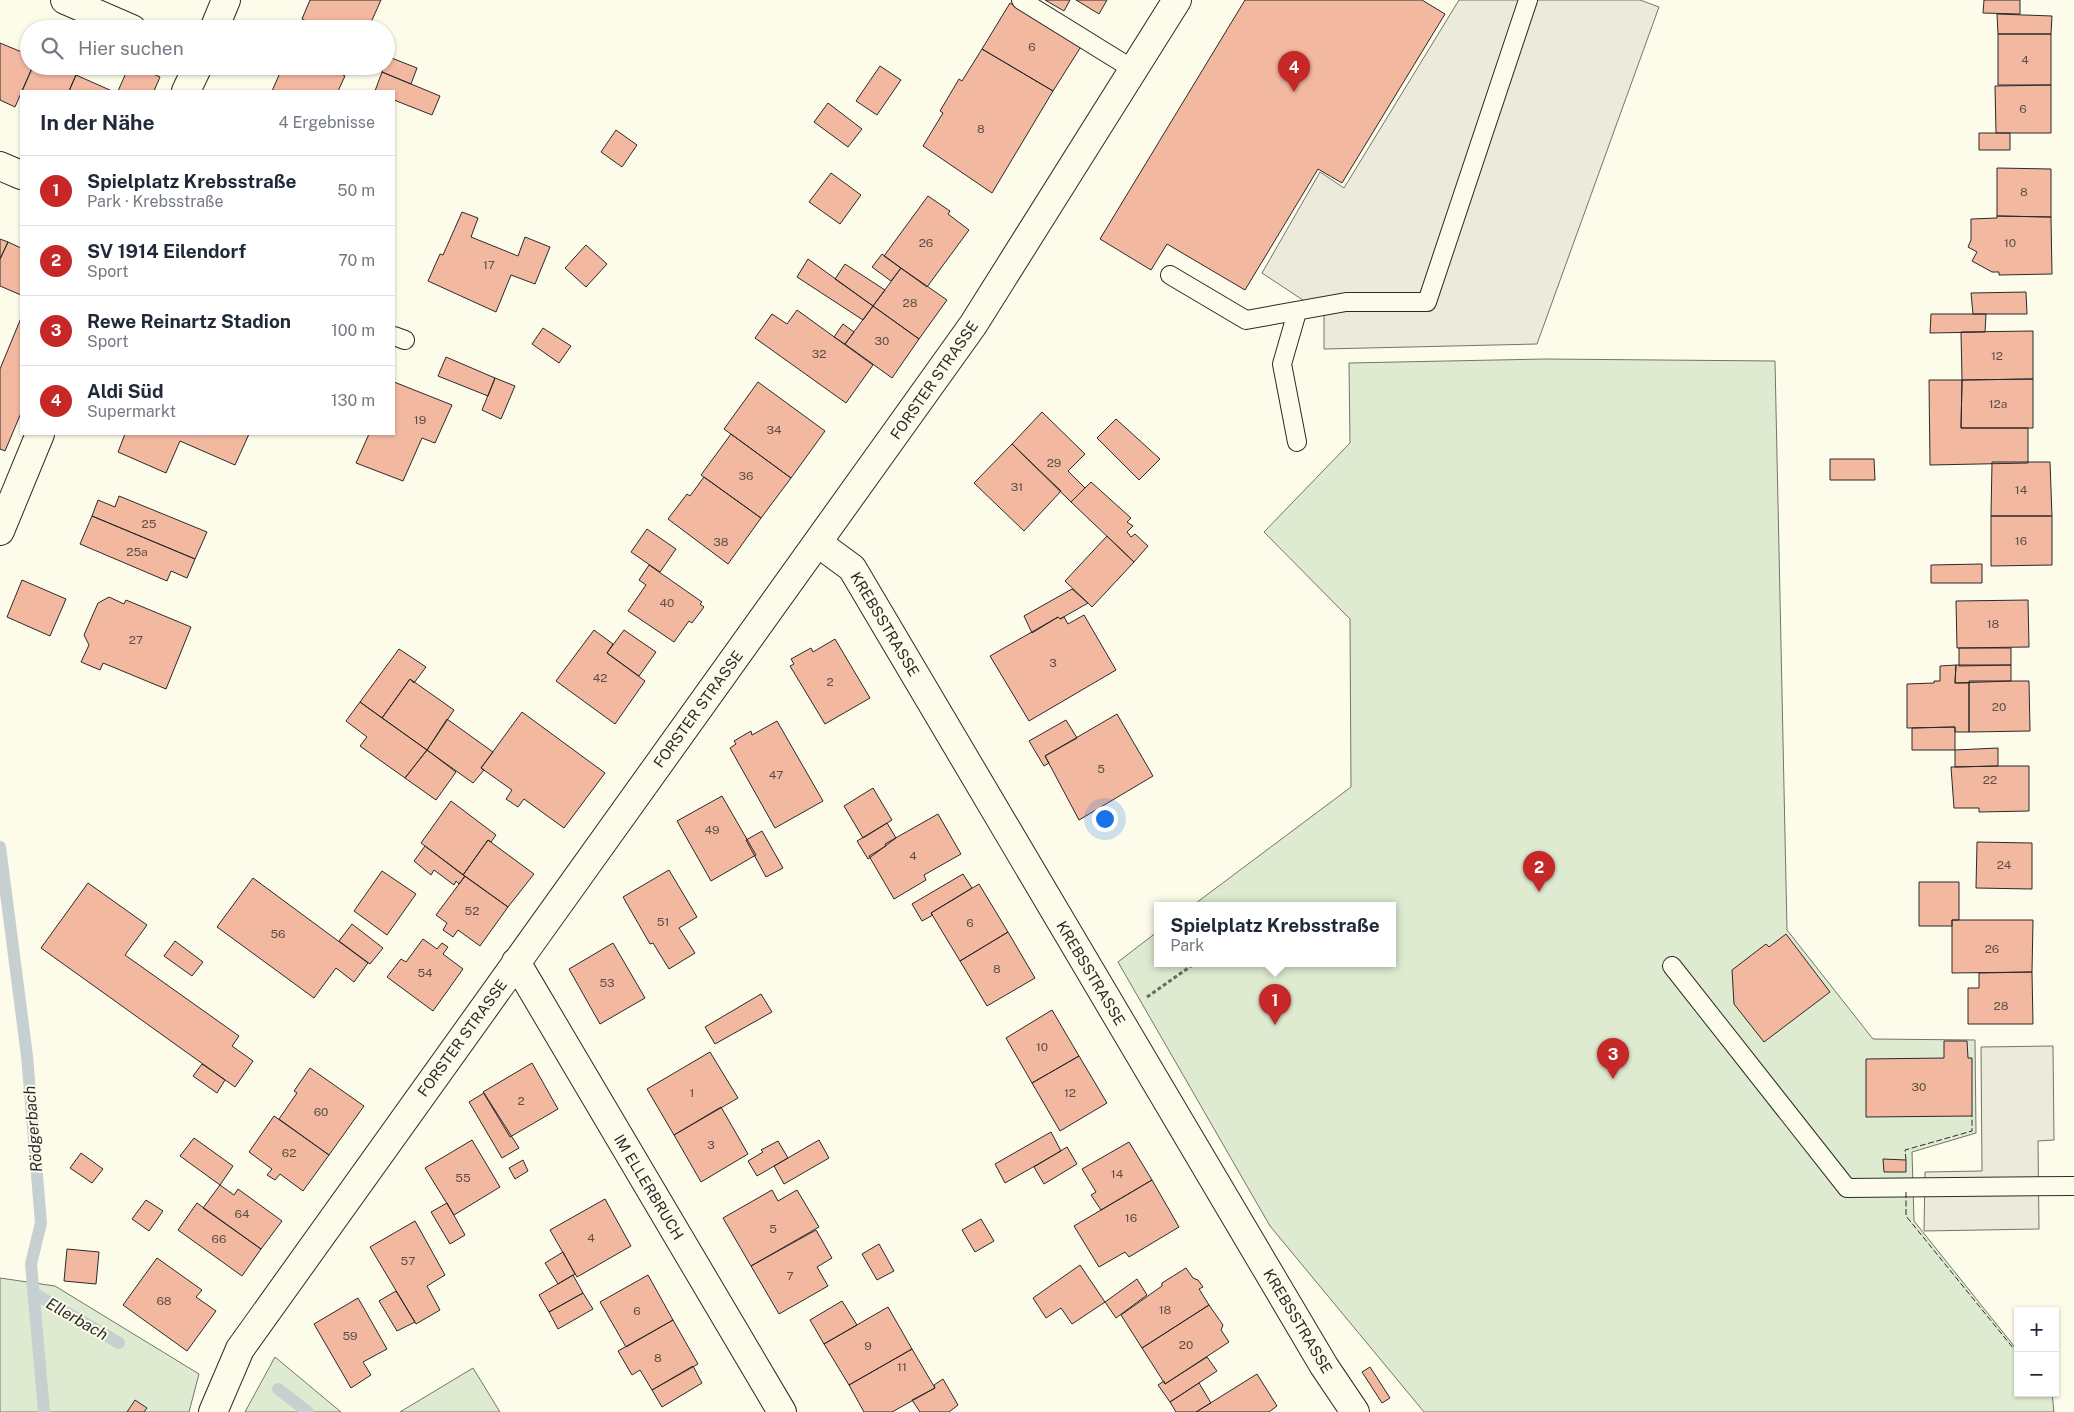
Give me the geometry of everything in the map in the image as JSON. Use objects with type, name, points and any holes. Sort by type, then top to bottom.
[{"type":"street","points":[[65,0],[111,20]]},
{"type":"street","points":[[218,20],[226,0]]},
{"type":"street","name":"FORSTER STRASSE","points":[[214,1412],[216,1400],[240,1349],[973,325],[1176,0]]},
{"type":"street","points":[[186,90],[194,75]]},
{"type":"street","points":[[0,166],[20,175]]},
{"type":"street","points":[[0,531],[40,435]]},
{"type":"street","name":"KREBSSTRASSE","points":[[818,543],[852,568],[1324,1366],[1355,1412]]},
{"type":"street","name":"IM ELLERBRUCH","points":[[516,962],[782,1412]]},
{"type":"lane","points":[[1021,0],[1134,70]]},
{"type":"lane","points":[[1170,275],[1246,320],[1346,302],[1427,302],[1528,0]]},
{"type":"lane","points":[[1297,312],[1282,364],[1297,442]]},
{"type":"lane","points":[[1672,966],[1847,1188],[2074,1186]]},
{"type":"path","points":[[1116,1016],[1190,967]]},
{"type":"green space","points":[[1545,359],[1775,361],[1787,930],[1873,1039],[1975,1040],[1976,1133],[1912,1152],[1914,1221],[2014,1346],[2014,1397],[2052,1397],[2054,1412],[1424,1412],[1270,1226],[1118,962],[1154,934],[1154,967],[1396,967],[1396,902],[1197,902],[1351,787],[1350,619],[1264,532],[1350,443],[1349,363]]},
{"type":"green space","points":[[0,1278],[55,1286],[199,1374],[189,1412],[0,1412]]},
{"type":"green space","points":[[275,1357],[341,1412],[245,1412]]},
{"type":"green space","points":[[473,1368],[500,1412],[400,1412]]},
{"type":"shaded area","points":[[1459,0],[1640,0],[1659,7],[1537,344],[1324,349],[1324,314],[1262,273],[1320,172],[1344,188]]},
{"type":"shaded area","points":[[2053,1046],[2054,1140],[2038,1141],[2039,1229],[1924,1231],[1925,1172],[1982,1171],[1981,1047]]},
{"type":"building","points":[[310,0],[381,0],[372,20],[302,19]]},
{"type":"building","points":[[1045,0],[1070,0],[1064,11]]},
{"type":"building","points":[[1076,0],[1107,0],[1099,14]]},
{"type":"building","points":[[1245,0],[1422,0],[1445,14],[1342,183],[1318,169],[1245,290],[1167,244],[1151,270],[1100,239]]},
{"type":"building","points":[[1984,0],[2020,0],[2020,14],[1983,13]]},
{"type":"building","points":[[1010,3],[1082,45],[1053,91],[982,49]]},
{"type":"building","points":[[1997,14],[2052,16],[2051,34],[1998,34]]},
{"type":"building","points":[[1998,34],[2051,34],[2051,85],[1998,85]]},
{"type":"building","points":[[0,43],[20,51],[20,75],[29,75],[22,90],[20,90],[20,96],[15,107],[0,100]]},
{"type":"building","points":[[982,49],[1053,91],[992,193],[923,146],[943,113],[940,111],[959,79],[962,81]]},
{"type":"building","points":[[395,59],[417,68],[411,84],[389,75],[395,75]]},
{"type":"building","points":[[880,66],[901,80],[877,115],[856,101]]},
{"type":"building","points":[[29,75],[76,75],[69,90],[22,90]]},
{"type":"building","points":[[76,75],[110,90],[69,90]]},
{"type":"building","points":[[125,75],[156,75],[160,77],[154,90],[118,90]]},
{"type":"building","points":[[279,75],[345,76],[338,90],[272,90]]},
{"type":"building","points":[[381,75],[389,75],[440,96],[432,115],[395,100],[395,90],[375,90]]},
{"type":"building","points":[[2051,85],[2051,133],[1996,133],[1995,86]]},
{"type":"building","points":[[828,103],[862,129],[848,147],[814,122]]},
{"type":"building","points":[[616,130],[637,145],[622,167],[601,152]]},
{"type":"building","points":[[1979,133],[2010,133],[2010,150],[1979,150]]},
{"type":"building","points":[[1997,168],[2051,169],[2051,217],[1997,216]]},
{"type":"building","points":[[831,173],[861,195],[840,224],[809,202]]},
{"type":"building","points":[[928,196],[950,211],[948,214],[969,230],[927,287],[884,256]]},
{"type":"building","points":[[462,212],[478,218],[471,237],[518,256],[525,237],[550,247],[535,284],[511,275],[496,312],[428,281],[440,254],[443,255]]},
{"type":"building","points":[[1997,216],[2051,217],[2052,274],[1999,275],[1999,272],[1992,272],[1972,261],[1977,252],[1968,247],[1971,240],[1971,219],[1997,218]]},
{"type":"building","points":[[0,239],[8,242],[0,259]]},
{"type":"building","points":[[8,242],[20,248],[20,295],[0,286],[0,259]]},
{"type":"building","points":[[586,245],[607,264],[586,287],[565,268]]},
{"type":"building","points":[[882,254],[901,268],[891,281],[872,267]]},
{"type":"building","points":[[808,259],[873,306],[863,320],[797,277]]},
{"type":"building","points":[[845,264],[885,290],[873,306],[835,279]]},
{"type":"building","points":[[901,268],[947,300],[919,339],[873,306]]},
{"type":"building","points":[[2026,292],[2027,314],[1973,314],[1971,293]]},
{"type":"building","points":[[873,306],[919,339],[892,378],[845,344]]},
{"type":"building","points":[[797,310],[873,365],[846,403],[755,338],[772,314],[787,324]]},
{"type":"building","points":[[1931,314],[1986,314],[1985,332],[1930,333]]},
{"type":"building","points":[[20,320],[20,415],[5,451],[0,449],[0,369]]},
{"type":"building","points":[[843,324],[854,332],[845,344],[834,337]]},
{"type":"building","points":[[543,328],[571,346],[559,363],[532,344]]},
{"type":"building","points":[[2033,331],[2033,379],[1962,380],[1961,332]]},
{"type":"building","points":[[446,357],[495,378],[488,396],[438,376]]},
{"type":"building","points":[[495,378],[515,386],[501,419],[482,410]]},
{"type":"building","points":[[2033,379],[2033,428],[1961,428],[1962,380]]},
{"type":"building","points":[[1929,380],[1962,380],[1961,428],[2028,428],[2028,463],[1930,465]]},
{"type":"building","points":[[395,382],[452,405],[435,443],[422,438],[403,481],[356,463],[369,435],[395,435]]},
{"type":"building","points":[[758,382],[825,431],[791,478],[724,429]]},
{"type":"building","points":[[1042,412],[1085,454],[1068,471],[1085,488],[1071,502],[1012,444]]},
{"type":"building","points":[[1116,419],[1160,459],[1139,480],[1097,438]]},
{"type":"building","points":[[731,434],[791,478],[761,518],[701,475]]},
{"type":"building","points":[[125,435],[249,435],[235,465],[180,441],[166,473],[118,452]]},
{"type":"building","points":[[1012,444],[1061,491],[1024,531],[974,483]]},
{"type":"building","points":[[1830,459],[1874,459],[1875,480],[1830,480]]},
{"type":"building","points":[[1992,462],[2050,462],[2052,516],[1991,516]]},
{"type":"building","points":[[704,477],[761,518],[728,564],[668,519],[687,494],[690,496]]},
{"type":"building","points":[[1091,482],[1131,518],[1127,522],[1133,526],[1127,532],[1131,537],[1135,534],[1148,546],[1134,562],[1071,502]]},
{"type":"building","points":[[119,496],[207,532],[195,559],[92,516],[98,500],[115,507]]},
{"type":"building","points":[[92,516],[195,559],[187,578],[171,571],[167,581],[80,544]]},
{"type":"building","points":[[1991,516],[2052,516],[2052,565],[1991,566]]},
{"type":"building","points":[[647,529],[676,549],[660,572],[631,552]]},
{"type":"building","points":[[1107,536],[1134,562],[1092,607],[1065,581]]},
{"type":"building","points":[[1982,564],[1982,583],[1931,583],[1931,565]]},
{"type":"building","points":[[649,565],[702,602],[700,604],[704,607],[692,623],[689,621],[674,642],[628,611],[646,585],[639,580]]},
{"type":"building","points":[[22,580],[66,599],[50,636],[7,617]]},
{"type":"building","points":[[1072,589],[1088,603],[1060,619],[1058,617],[1032,633],[1024,616]]},
{"type":"building","points":[[109,597],[124,604],[126,600],[191,627],[166,689],[103,663],[100,670],[81,662],[89,645],[84,635],[98,603]]},
{"type":"building","points":[[2028,600],[2029,647],[1957,648],[1956,601]]},
{"type":"building","points":[[1084,615],[1116,670],[1029,721],[990,656],[1058,617],[1060,619],[1064,617],[1068,624]]},
{"type":"building","points":[[594,630],[613,644],[607,653],[645,681],[615,724],[556,681]]},
{"type":"building","points":[[624,630],[656,652],[639,676],[607,653]]},
{"type":"building","points":[[835,639],[870,698],[825,724],[790,666],[794,664],[791,659],[811,648],[813,652]]},
{"type":"building","points":[[1959,648],[2011,648],[2011,665],[1959,666]]},
{"type":"building","points":[[399,649],[426,667],[414,683],[410,679],[382,718],[360,702]]},
{"type":"building","points":[[1956,665],[2011,665],[2011,681],[1955,683]]},
{"type":"building","points":[[1956,665],[1955,683],[1969,683],[1969,732],[1955,732],[1955,727],[1907,728],[1907,684],[1940,681],[1940,666]]},
{"type":"building","points":[[410,679],[454,710],[427,750],[382,718]]},
{"type":"building","points":[[1969,681],[2029,681],[2030,731],[1969,732]]},
{"type":"building","points":[[360,702],[427,750],[405,778],[360,746],[367,737],[346,721]]},
{"type":"building","points":[[522,712],[605,773],[564,828],[524,799],[518,807],[506,799],[512,790],[481,768]]},
{"type":"building","points":[[1117,714],[1153,776],[1079,820],[1045,756]]},
{"type":"building","points":[[447,719],[493,752],[481,768],[484,770],[473,783],[427,750]]},
{"type":"building","points":[[1066,720],[1077,738],[1045,756],[1049,763],[1044,766],[1029,741]]},
{"type":"building","points":[[777,721],[823,801],[775,828],[730,748],[736,744],[734,741],[751,731],[752,735]]},
{"type":"building","points":[[1955,727],[1955,750],[1912,750],[1912,728]]},
{"type":"building","points":[[1998,748],[1998,766],[1955,767],[1955,750]]},
{"type":"building","points":[[427,750],[456,772],[436,800],[405,778]]},
{"type":"building","points":[[2029,766],[2029,811],[1979,812],[1979,808],[1954,808],[1951,767]]},
{"type":"building","points":[[873,788],[892,820],[863,838],[844,806]]},
{"type":"building","points":[[722,796],[756,855],[711,881],[677,821]]},
{"type":"building","points":[[451,801],[496,835],[491,842],[488,840],[463,875],[421,843]]},
{"type":"building","points":[[938,814],[961,854],[924,875],[926,880],[894,899],[869,856],[886,846],[885,844]]},
{"type":"building","points":[[887,823],[896,838],[868,859],[857,841]]},
{"type":"building","points":[[762,831],[783,868],[766,877],[746,840]]},
{"type":"building","points":[[488,840],[534,874],[508,907],[463,875]]},
{"type":"building","points":[[1977,842],[2032,843],[2032,889],[1976,888]]},
{"type":"building","points":[[425,846],[465,876],[459,884],[456,881],[454,885],[434,870],[431,875],[414,861]]},
{"type":"building","points":[[669,870],[697,917],[679,928],[695,953],[669,969],[653,943],[650,944],[623,897]]},
{"type":"building","points":[[382,871],[416,894],[387,935],[354,911]]},
{"type":"building","points":[[963,874],[972,888],[931,913],[933,915],[922,921],[912,904]]},
{"type":"building","points":[[465,876],[508,907],[480,946],[458,930],[453,937],[443,930],[447,923],[436,915]]},
{"type":"building","points":[[253,878],[368,963],[354,982],[336,968],[314,998],[217,927]]},
{"type":"building","points":[[1919,882],[1959,882],[1959,920],[1952,920],[1952,926],[1919,926]]},
{"type":"building","points":[[88,883],[147,925],[125,955],[239,1036],[232,1046],[253,1061],[235,1087],[41,948]]},
{"type":"building","points":[[979,884],[1008,932],[960,961],[931,913]]},
{"type":"building","points":[[1952,920],[2033,920],[2032,972],[1952,973]]},
{"type":"building","points":[[352,924],[383,948],[370,964],[339,941]]},
{"type":"building","points":[[1008,932],[1035,978],[987,1006],[960,961]]},
{"type":"building","points":[[1786,934],[1830,992],[1764,1042],[1734,1004],[1732,970],[1766,944],[1769,947]]},
{"type":"building","points":[[423,939],[437,949],[442,943],[448,947],[443,954],[463,969],[433,1011],[387,977],[401,959],[406,962]]},
{"type":"building","points":[[175,941],[203,962],[192,976],[164,956]]},
{"type":"building","points":[[613,943],[645,998],[600,1024],[569,969]]},
{"type":"building","points":[[2032,972],[2033,1024],[1968,1024],[1968,988],[1979,988],[1979,973]]},
{"type":"building","points":[[761,994],[772,1012],[715,1044],[705,1027]]},
{"type":"building","points":[[1052,1010],[1079,1056],[1032,1083],[1006,1038]]},
{"type":"building","points":[[1944,1041],[1967,1041],[1968,1058],[1972,1058],[1972,1116],[1866,1117],[1866,1059],[1944,1058]]},
{"type":"building","points":[[710,1052],[738,1098],[674,1135],[647,1089]]},
{"type":"building","points":[[1079,1056],[1107,1103],[1060,1131],[1032,1083]]},
{"type":"building","points":[[532,1063],[558,1109],[510,1137],[483,1092]]},
{"type":"building","points":[[202,1064],[225,1080],[217,1093],[193,1076]]},
{"type":"building","points":[[310,1068],[364,1106],[329,1155],[279,1119],[297,1093],[294,1091]]},
{"type":"building","points":[[484,1093],[519,1148],[502,1158],[469,1102]]},
{"type":"building","points":[[721,1107],[748,1154],[701,1182],[674,1135]]},
{"type":"building","points":[[274,1116],[329,1155],[303,1191],[280,1174],[275,1180],[267,1175],[272,1169],[249,1152]]},
{"type":"building","points":[[1051,1132],[1061,1151],[1005,1183],[995,1164]]},
{"type":"building","points":[[194,1138],[233,1166],[220,1185],[180,1156]]},
{"type":"building","points":[[472,1140],[500,1187],[454,1215],[425,1168]]},
{"type":"building","points":[[819,1140],[829,1158],[784,1184],[774,1166]]},
{"type":"building","points":[[778,1141],[788,1158],[757,1176],[748,1161],[763,1152],[761,1150]]},
{"type":"building","points":[[1129,1142],[1152,1180],[1101,1210],[1091,1195],[1096,1192],[1082,1169]]},
{"type":"building","points":[[1067,1147],[1077,1164],[1044,1184],[1034,1167]]},
{"type":"building","points":[[81,1153],[103,1169],[92,1183],[70,1168]]},
{"type":"building","points":[[1883,1159],[1906,1160],[1906,1172],[1884,1172]]},
{"type":"building","points":[[523,1160],[528,1171],[515,1179],[509,1168]]},
{"type":"building","points":[[1152,1180],[1179,1227],[1129,1257],[1125,1252],[1099,1267],[1074,1226]]},
{"type":"building","points":[[220,1185],[234,1195],[238,1189],[282,1221],[261,1249],[203,1208]]},
{"type":"building","points":[[772,1190],[778,1201],[797,1190],[819,1227],[751,1266],[723,1218]]},
{"type":"building","points":[[605,1199],[631,1246],[577,1277],[550,1230]]},
{"type":"building","points":[[146,1200],[163,1211],[149,1231],[132,1219]]},
{"type":"building","points":[[197,1203],[261,1249],[242,1276],[178,1230]]},
{"type":"building","points":[[447,1203],[465,1235],[450,1244],[431,1212]]},
{"type":"building","points":[[981,1219],[994,1241],[975,1252],[962,1230]]},
{"type":"building","points":[[415,1221],[445,1275],[427,1286],[440,1310],[416,1324],[370,1247]]},
{"type":"building","points":[[816,1230],[832,1258],[817,1267],[828,1286],[779,1314],[751,1266]]},
{"type":"building","points":[[879,1244],[894,1271],[877,1280],[862,1254]]},
{"type":"building","points":[[67,1249],[99,1252],[96,1284],[64,1281]]},
{"type":"building","points":[[563,1252],[575,1274],[558,1284],[545,1263]]},
{"type":"building","points":[[157,1258],[202,1290],[196,1297],[216,1311],[187,1351],[123,1305]]},
{"type":"building","points":[[1080,1265],[1105,1302],[1072,1324],[1061,1308],[1046,1318],[1033,1298]]},
{"type":"building","points":[[1186,1268],[1203,1287],[1199,1289],[1209,1305],[1142,1348],[1121,1315],[1162,1286],[1162,1283]]},
{"type":"building","points":[[573,1275],[583,1293],[549,1312],[539,1295]]},
{"type":"building","points":[[648,1275],[673,1320],[626,1347],[600,1302]]},
{"type":"building","points":[[1137,1279],[1147,1295],[1116,1318],[1105,1302]]},
{"type":"building","points":[[396,1291],[415,1322],[397,1331],[379,1301]]},
{"type":"building","points":[[583,1293],[593,1309],[558,1329],[549,1312]]},
{"type":"building","points":[[358,1298],[387,1349],[363,1362],[371,1375],[351,1388],[314,1324]]},
{"type":"building","points":[[842,1301],[857,1325],[824,1344],[810,1320]]},
{"type":"building","points":[[1209,1305],[1223,1325],[1221,1330],[1229,1342],[1165,1384],[1142,1348]]},
{"type":"building","points":[[888,1307],[912,1349],[849,1385],[824,1344]]},
{"type":"building","points":[[673,1320],[698,1364],[652,1390],[640,1370],[632,1375],[618,1351]]},
{"type":"building","points":[[912,1349],[935,1388],[892,1412],[864,1412],[849,1385]]},
{"type":"building","points":[[1207,1357],[1217,1371],[1170,1402],[1158,1385],[1164,1381],[1165,1384]]},
{"type":"building","points":[[693,1366],[702,1383],[662,1407],[652,1390]]},
{"type":"building","points":[[1370,1367],[1390,1398],[1382,1403],[1362,1372]]},
{"type":"building","points":[[1257,1374],[1277,1406],[1269,1412],[1196,1412]]},
{"type":"building","points":[[943,1379],[958,1405],[949,1412],[920,1412],[912,1400],[935,1388],[934,1385]]},
{"type":"building","points":[[1199,1383],[1211,1403],[1196,1412],[1176,1412],[1170,1402]]},
{"type":"building","points":[[135,1400],[147,1408],[144,1412],[127,1412]]},
{"type":"waterway","name":"Rödgerbach","points":[[0,847],[27,1056],[41,1223],[31,1264],[44,1412]]},
{"type":"waterway","name":"Ellerbach","points":[[35,1294],[119,1343]]},
{"type":"waterway","name":"Ellerbach","points":[[278,1389],[308,1412]]},
{"type":"fence","points":[[1906,1160],[1905,1150],[1972,1131],[1972,1116]]},
{"type":"fence","points":[[1906,1192],[1906,1216],[2016,1352]]},
{"type":"place","name":"Aldi Süd","points":[[1294,92]]},
{"type":"place","name":"SV 1914 Eilendorf","points":[[1539,892]]},
{"type":"place","name":"Spielplatz Krebsstraße","points":[[1275,1025]]},
{"type":"place","name":"Rewe Reinartz Stadion","points":[[1613,1079]]}]
